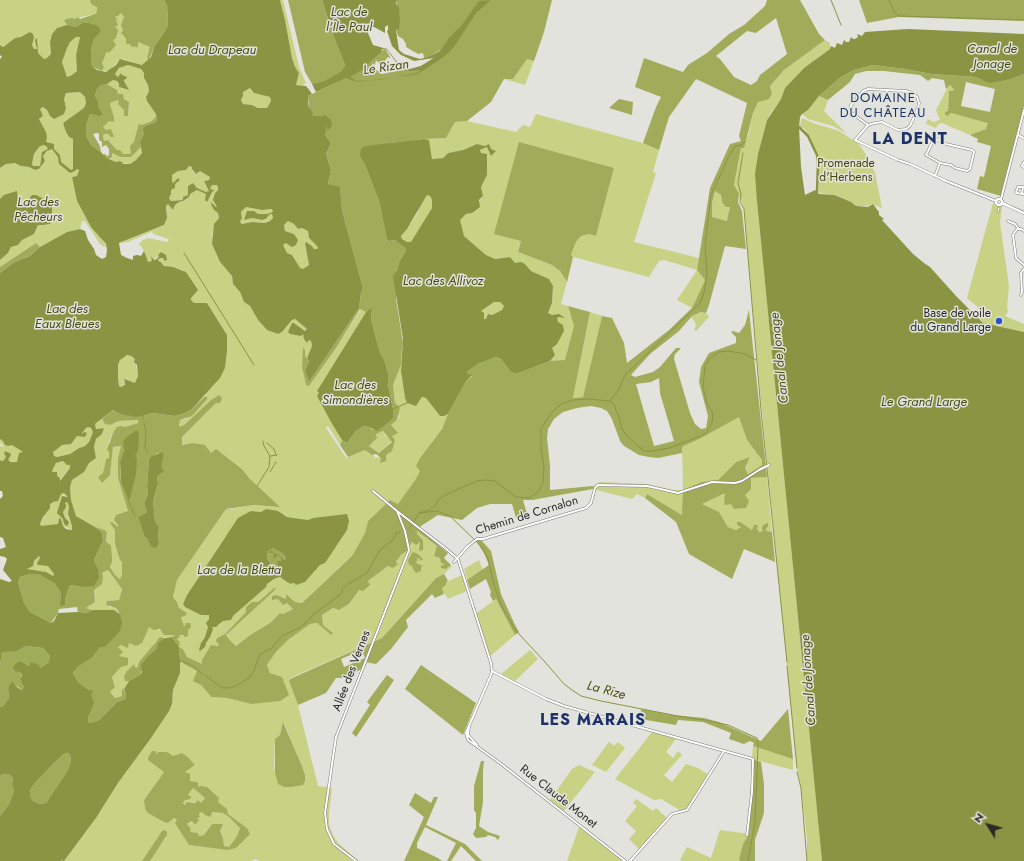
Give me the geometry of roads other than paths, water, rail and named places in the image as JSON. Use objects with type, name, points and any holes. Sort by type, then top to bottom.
[{"type":"street","points":[[868,125],[851,111],[851,105],[865,90],[906,91],[912,93],[917,97],[919,103],[910,126],[906,129],[898,130],[882,122],[868,125],[855,140],[898,160],[996,201],[998,205],[1002,203],[1024,213]]},
{"type":"street","points":[[1002,203],[1001,199],[1024,110]]},
{"type":"street","points":[[1018,135],[1024,138]]},
{"type":"street","points":[[935,139],[946,144],[972,150],[974,152],[970,169],[967,171],[955,168],[951,165],[940,163],[926,155],[935,139]]},
{"type":"street","points":[[1024,162],[1022,166],[1024,168]]},
{"type":"street","points":[[935,176],[940,163]]},
{"type":"street","points":[[996,201],[1001,199]]},
{"type":"street","points":[[1008,221],[1024,231]]},
{"type":"street","points":[[1019,229],[1017,229],[1013,235],[1016,258],[1024,265]]},
{"type":"street","points":[[1021,295],[1021,273],[1024,269]]},
{"type":"street","name":"Chemin de Cornalon","points":[[454,562],[468,546],[477,539],[483,539],[589,506],[595,488],[598,485],[647,486],[678,492],[712,482],[735,483],[742,481],[769,465]]},
{"type":"street","name":"Allée des Vernes","points":[[356,861],[334,844],[327,829],[325,813],[336,737],[409,550],[405,531],[397,511],[373,491]]},
{"type":"street","points":[[397,511],[458,559],[491,663],[492,671],[554,703],[753,759],[752,792],[747,835]]},
{"type":"street","name":"Rue Claude Monet","points":[[492,671],[470,722],[468,735],[479,748],[625,861]]},
{"type":"street","points":[[630,861],[672,814],[687,810],[724,751]]},
{"type":"water","points":[[164,0],[280,0],[292,58],[299,73],[296,85],[306,86],[312,94],[308,96],[308,103],[313,116],[325,115],[331,120],[332,126],[327,130],[326,127],[325,135],[331,143],[326,154],[331,170],[328,184],[340,187],[342,210],[363,288],[359,308],[309,382],[305,371],[309,361],[307,358],[312,346],[311,341],[309,340],[307,343],[303,334],[301,336],[290,334],[288,332],[292,323],[305,331],[307,329],[295,319],[292,320],[282,332],[278,334],[267,330],[258,320],[250,306],[244,302],[240,292],[233,284],[232,276],[220,262],[212,244],[214,224],[219,218],[218,213],[214,210],[211,202],[217,207],[213,200],[215,193],[218,190],[218,186],[212,185],[210,189],[214,190],[207,202],[205,200],[206,194],[197,190],[190,194],[189,197],[175,205],[173,210],[168,204],[166,206],[167,218],[164,225],[119,243],[121,255],[127,258],[133,260],[133,256],[141,256],[144,251],[148,262],[152,261],[151,256],[154,260],[157,259],[161,252],[166,255],[167,260],[165,261],[163,258],[160,258],[158,260],[164,266],[173,267],[186,272],[198,290],[191,300],[194,303],[207,303],[227,335],[225,368],[220,378],[192,409],[185,413],[175,416],[152,413],[136,417],[120,414],[113,410],[95,424],[96,429],[104,428],[102,434],[96,439],[94,447],[96,458],[89,463],[84,472],[72,480],[70,487],[71,500],[76,516],[102,533],[103,541],[94,560],[98,569],[99,578],[94,586],[82,587],[70,585],[66,596],[65,605],[60,606],[60,591],[54,583],[38,574],[30,574],[20,577],[18,582],[24,603],[30,612],[51,623],[54,621],[58,613],[87,613],[92,610],[114,610],[120,614],[122,623],[120,631],[105,647],[100,647],[92,658],[79,666],[73,673],[78,682],[89,690],[93,691],[91,695],[94,703],[88,717],[88,722],[91,723],[99,720],[117,702],[125,699],[126,695],[124,689],[129,681],[140,675],[142,672],[141,665],[157,648],[158,643],[165,638],[172,637],[179,647],[180,660],[182,661],[180,663],[180,673],[173,690],[172,704],[169,711],[118,783],[96,818],[64,861],[62,861],[63,859],[61,861],[0,861],[0,816],[9,804],[14,791],[12,785],[13,778],[10,775],[4,774],[0,776],[0,707],[3,706],[9,698],[8,688],[12,681],[22,690],[24,686],[20,679],[22,676],[20,672],[15,671],[13,668],[15,664],[20,661],[29,666],[30,662],[39,665],[40,668],[48,663],[50,656],[43,648],[26,646],[17,651],[2,652],[0,666],[0,579],[9,582],[12,581],[3,570],[7,559],[0,556],[0,549],[6,547],[3,538],[0,537],[0,499],[3,496],[2,491],[0,491],[0,460],[4,460],[6,456],[4,454],[5,451],[11,455],[8,460],[11,462],[17,462],[19,453],[23,452],[12,445],[5,445],[0,439],[0,273],[13,263],[30,256],[40,247],[67,232],[80,229],[85,231],[96,255],[102,259],[106,257],[107,250],[106,244],[91,227],[77,201],[72,177],[77,176],[79,170],[77,169],[70,173],[59,164],[58,157],[52,149],[47,151],[43,156],[45,161],[39,169],[35,170],[15,163],[6,164],[0,168],[0,59],[2,57],[0,55],[0,45],[3,47],[15,38],[21,37],[30,32],[33,34],[34,38],[32,45],[34,49],[37,49],[35,40],[37,38],[38,53],[44,59],[51,54],[50,42],[52,34],[57,28],[67,25],[76,27],[82,23],[88,23],[98,26],[101,31],[94,39],[91,50],[91,63],[93,67],[97,70],[106,72],[116,65],[120,59],[142,65],[151,57],[154,47],[167,28],[167,5]],"holes":[[[76,37],[80,37],[76,55],[77,71],[67,77],[62,62],[70,42]],[[128,65],[141,69],[148,85],[149,91],[146,97],[147,101],[157,117],[156,122],[145,126],[143,129],[144,133],[140,142],[142,153],[130,164],[124,164],[120,161],[116,162],[106,158],[101,152],[92,146],[86,136],[86,126],[90,114],[98,116],[102,115],[98,108],[98,101],[95,96],[97,89],[101,85],[107,84],[113,80],[117,81],[119,87],[129,90],[124,81],[127,77],[121,73],[118,77],[115,74],[119,68]],[[250,88],[254,93],[270,97],[271,101],[267,108],[258,108],[252,105],[243,104],[241,100],[243,92]],[[80,92],[85,97],[86,103],[84,108],[63,123],[69,137],[73,139],[73,169],[71,170],[61,162],[60,155],[54,149],[54,144],[46,142],[46,132],[39,119],[43,116],[40,109],[43,107],[54,119],[64,114],[66,108],[64,99],[66,93]],[[43,145],[46,146],[48,149],[42,152],[40,166],[33,166],[34,154],[39,147]],[[189,166],[192,167],[196,174],[200,171],[210,177],[209,180],[204,181],[209,191],[206,192],[197,188],[193,183],[188,186],[188,195],[183,197],[183,200],[171,201],[169,198],[171,190],[175,188],[175,184],[180,180],[178,178],[173,183],[172,175],[178,171],[186,170]],[[246,207],[262,210],[272,209],[273,212],[267,214],[258,214],[254,211],[247,211],[244,220],[252,218],[262,220],[266,219],[270,214],[272,214],[273,218],[270,221],[265,223],[252,222],[242,224],[240,222],[242,218],[241,212]],[[288,221],[294,224],[298,229],[302,228],[308,231],[309,238],[318,247],[317,249],[314,249],[312,246],[306,242],[305,243],[309,265],[303,269],[300,268],[292,255],[287,253],[283,245],[286,243],[292,247],[296,245],[298,240],[294,234],[285,231],[284,225]],[[127,355],[131,356],[135,359],[134,362],[137,365],[138,376],[135,383],[124,379],[125,385],[121,387],[119,386],[118,365],[120,360]],[[88,427],[91,428],[93,432],[89,442],[85,446],[70,454],[57,457],[54,456],[53,452],[62,445],[71,444],[77,436],[85,437],[87,433],[84,432],[82,434]],[[63,461],[67,465],[70,465],[70,468],[60,481],[60,478],[57,476],[57,472],[52,471],[56,463]],[[64,493],[68,497],[62,496],[57,513],[67,526],[69,522],[65,518],[63,512],[66,507],[65,503],[67,502],[69,506],[68,514],[72,530],[66,529],[59,518],[58,524],[41,526],[40,524],[43,517],[50,508],[50,504],[58,501],[61,494]],[[39,556],[40,558],[37,563],[38,565],[48,566],[54,574],[53,576],[46,572],[27,569],[33,566],[34,561]],[[68,753],[70,755],[71,761],[68,770],[46,803],[40,804],[33,801],[30,796],[30,790],[64,754]]]},
{"type":"water","name":"Lac de l'Île Paul","points":[[322,0],[397,0],[396,4],[399,8],[400,21],[399,29],[396,30],[399,50],[404,54],[420,59],[440,51],[479,1],[491,0],[476,13],[454,47],[445,56],[418,74],[392,77],[417,73],[421,70],[405,70],[399,66],[387,50],[382,49],[381,53],[370,62],[366,68],[350,77],[357,81],[370,80],[358,82],[346,78],[316,92],[312,84],[324,81],[342,71],[345,65]],"holes":[[[388,25],[387,31],[392,46],[401,55],[414,61],[434,58],[421,66],[410,69],[397,62],[387,49],[373,45],[368,33],[370,27],[374,27],[385,33],[385,27]]]},
{"type":"water","name":"Le Grand Large","points":[[908,29],[1024,34],[1024,74],[1011,79],[990,83],[976,77],[932,74],[873,65],[854,70],[841,77],[819,96],[808,110],[800,117],[801,167],[805,195],[815,190],[819,194],[840,197],[856,206],[868,207],[873,204],[879,212],[879,215],[884,219],[882,220],[913,254],[930,267],[983,323],[1024,332],[1024,861],[822,861],[755,174],[758,154],[767,120],[781,99],[785,88],[804,68],[830,49],[831,46],[835,48],[837,43],[842,45],[844,40],[849,42],[851,37],[855,39],[858,37],[857,34],[862,36],[865,32]]},
{"type":"water","name":"Lac des Allivoz","points":[[424,139],[429,140],[432,159],[443,158],[448,153],[463,150],[477,144],[485,146],[489,144],[491,149],[496,151],[491,156],[487,147],[480,150],[481,153],[487,154],[487,175],[481,187],[483,196],[479,200],[480,207],[472,213],[466,214],[460,220],[464,236],[486,255],[495,259],[510,257],[515,263],[521,262],[531,271],[549,279],[553,286],[552,303],[548,313],[552,315],[559,314],[565,318],[557,318],[558,322],[563,325],[564,331],[557,344],[552,348],[555,355],[550,361],[516,374],[511,372],[501,359],[496,357],[478,364],[467,372],[468,374],[472,375],[465,383],[448,414],[444,416],[440,416],[426,398],[422,397],[416,406],[407,403],[401,371],[403,339],[393,276],[397,271],[399,262],[406,251],[406,248],[395,240],[387,240],[379,201],[365,165],[360,157],[361,149],[365,146]],"holes":[[[427,195],[430,196],[432,200],[432,208],[411,242],[407,242],[402,239],[401,236],[407,229]],[[494,302],[500,302],[504,306],[502,310],[492,315],[488,314],[486,319],[484,319],[484,313],[481,311]]]},
{"type":"water","name":"Lac des Pêcheurs","points":[[17,191],[18,202],[23,206],[32,195],[36,195],[46,200],[52,205],[52,220],[50,224],[38,225],[34,234],[22,240],[18,245],[11,247],[8,253],[0,260],[0,199],[4,195]]},
{"type":"water","name":"Lac des Simondières","points":[[372,308],[371,319],[381,355],[384,359],[388,373],[388,384],[393,417],[377,431],[364,426],[356,431],[347,443],[342,440],[331,422],[317,396],[319,393],[317,391],[366,312]]},
{"type":"water","points":[[137,430],[139,434],[138,451],[135,456],[137,458],[136,474],[129,502],[121,482],[120,462],[124,450],[123,442],[126,437]]},
{"type":"water","points":[[162,452],[164,454],[161,467],[164,471],[157,476],[158,484],[153,502],[155,521],[159,527],[159,542],[157,547],[154,548],[144,536],[138,517],[147,512],[144,503],[148,494],[147,487],[149,460],[151,457]]},
{"type":"water","name":"Lac de la Bletta","points":[[266,509],[278,511],[287,517],[308,520],[313,518],[347,514],[349,521],[347,530],[325,563],[320,565],[305,582],[296,585],[294,583],[291,584],[287,582],[280,577],[274,579],[233,616],[231,620],[223,621],[216,627],[212,627],[213,629],[205,647],[200,651],[201,643],[208,627],[206,623],[209,619],[209,615],[201,615],[185,607],[183,604],[187,595],[238,518],[251,511],[261,512]],"holes":[[[273,548],[283,554],[286,558],[284,560],[279,554],[274,553],[271,550],[269,553],[273,553],[274,559],[278,555],[281,559],[281,561],[277,561],[279,569],[272,568],[267,559],[267,552]]]},
{"type":"waterway","points":[[831,0],[841,25]]},
{"type":"waterway","points":[[889,0],[894,12],[899,16],[1024,20]]},
{"type":"waterway","points":[[799,127],[808,136],[817,155],[817,192]]},
{"type":"waterway","points":[[611,400],[619,389],[625,375],[700,303],[704,293],[707,274],[705,244],[711,195],[735,146],[742,145],[745,141]]},
{"type":"waterway","points":[[743,153],[738,183],[741,194],[740,202],[744,209],[761,410],[787,662]]},
{"type":"waterway","points":[[184,253],[254,365]]},
{"type":"waterway","points":[[413,523],[419,513],[429,510],[435,506],[438,500],[447,494],[477,481],[495,481],[516,497],[529,498],[538,492],[543,483],[544,467],[541,449],[541,429],[555,409],[563,403],[573,400],[587,399],[610,401],[614,404],[622,429],[627,436],[645,451],[669,448],[701,436],[706,433],[712,423],[713,414],[707,404],[703,388],[705,366],[710,358],[719,352],[729,351],[745,354],[756,360]]},
{"type":"waterway","points":[[393,409],[407,403]]},
{"type":"waterway","points":[[144,423],[146,432],[145,448],[148,452]]},
{"type":"waterway","points":[[263,441],[264,446],[270,456]]},
{"type":"waterway","points":[[267,443],[274,449],[276,455]]},
{"type":"waterway","points":[[257,486],[269,467],[270,456],[277,455]]},
{"type":"waterway","points":[[270,472],[276,462]]},
{"type":"waterway","points":[[129,502],[135,516]]},
{"type":"waterway","name":"La Rize","points":[[419,513],[437,511],[450,516],[481,546],[488,559],[494,585],[502,607],[513,626],[564,684],[581,696],[728,725],[757,738],[755,822],[748,861]]},
{"type":"waterway","points":[[408,529],[412,525]]},
{"type":"waterway","points":[[205,675],[223,688],[236,686],[250,677],[254,671],[260,654],[272,648],[282,636],[299,628],[307,622],[314,614],[341,594],[343,589],[348,584],[367,573],[380,550],[393,540],[396,533],[400,532]]},
{"type":"waterway","points":[[182,661],[193,666],[202,674]]},
{"type":"waterway","points":[[787,666],[797,768]]},
{"type":"waterway","points":[[797,772],[801,788],[807,861]]},
{"type":"place","name":"Base de voile du Grand Large","points":[[999,321]]},
{"type":"district","name":"DOMAINE DU CHÂTEAU","points":[[883,106]]},
{"type":"district","name":"LA DENT","points":[[910,140]]},
{"type":"district","name":"LES MARAIS","points":[[593,721]]},
{"type":"water label","name":"Lac du Drapeau","points":[[212,51]]},
{"type":"water label","name":"Canal de Jonage","points":[[992,58]]},
{"type":"water label","name":"Le Rizan","points":[[386,68]]},
{"type":"water label","name":"Lac des Eaux Bleues","points":[[67,318]]},
{"type":"water label","name":"Canal de Jonage","points":[[780,358]]},
{"type":"water label","name":"Canal de Jonage","points":[[809,680]]},
{"type":"park label","name":"Promenade d'Herbens","points":[[846,171]]}]
